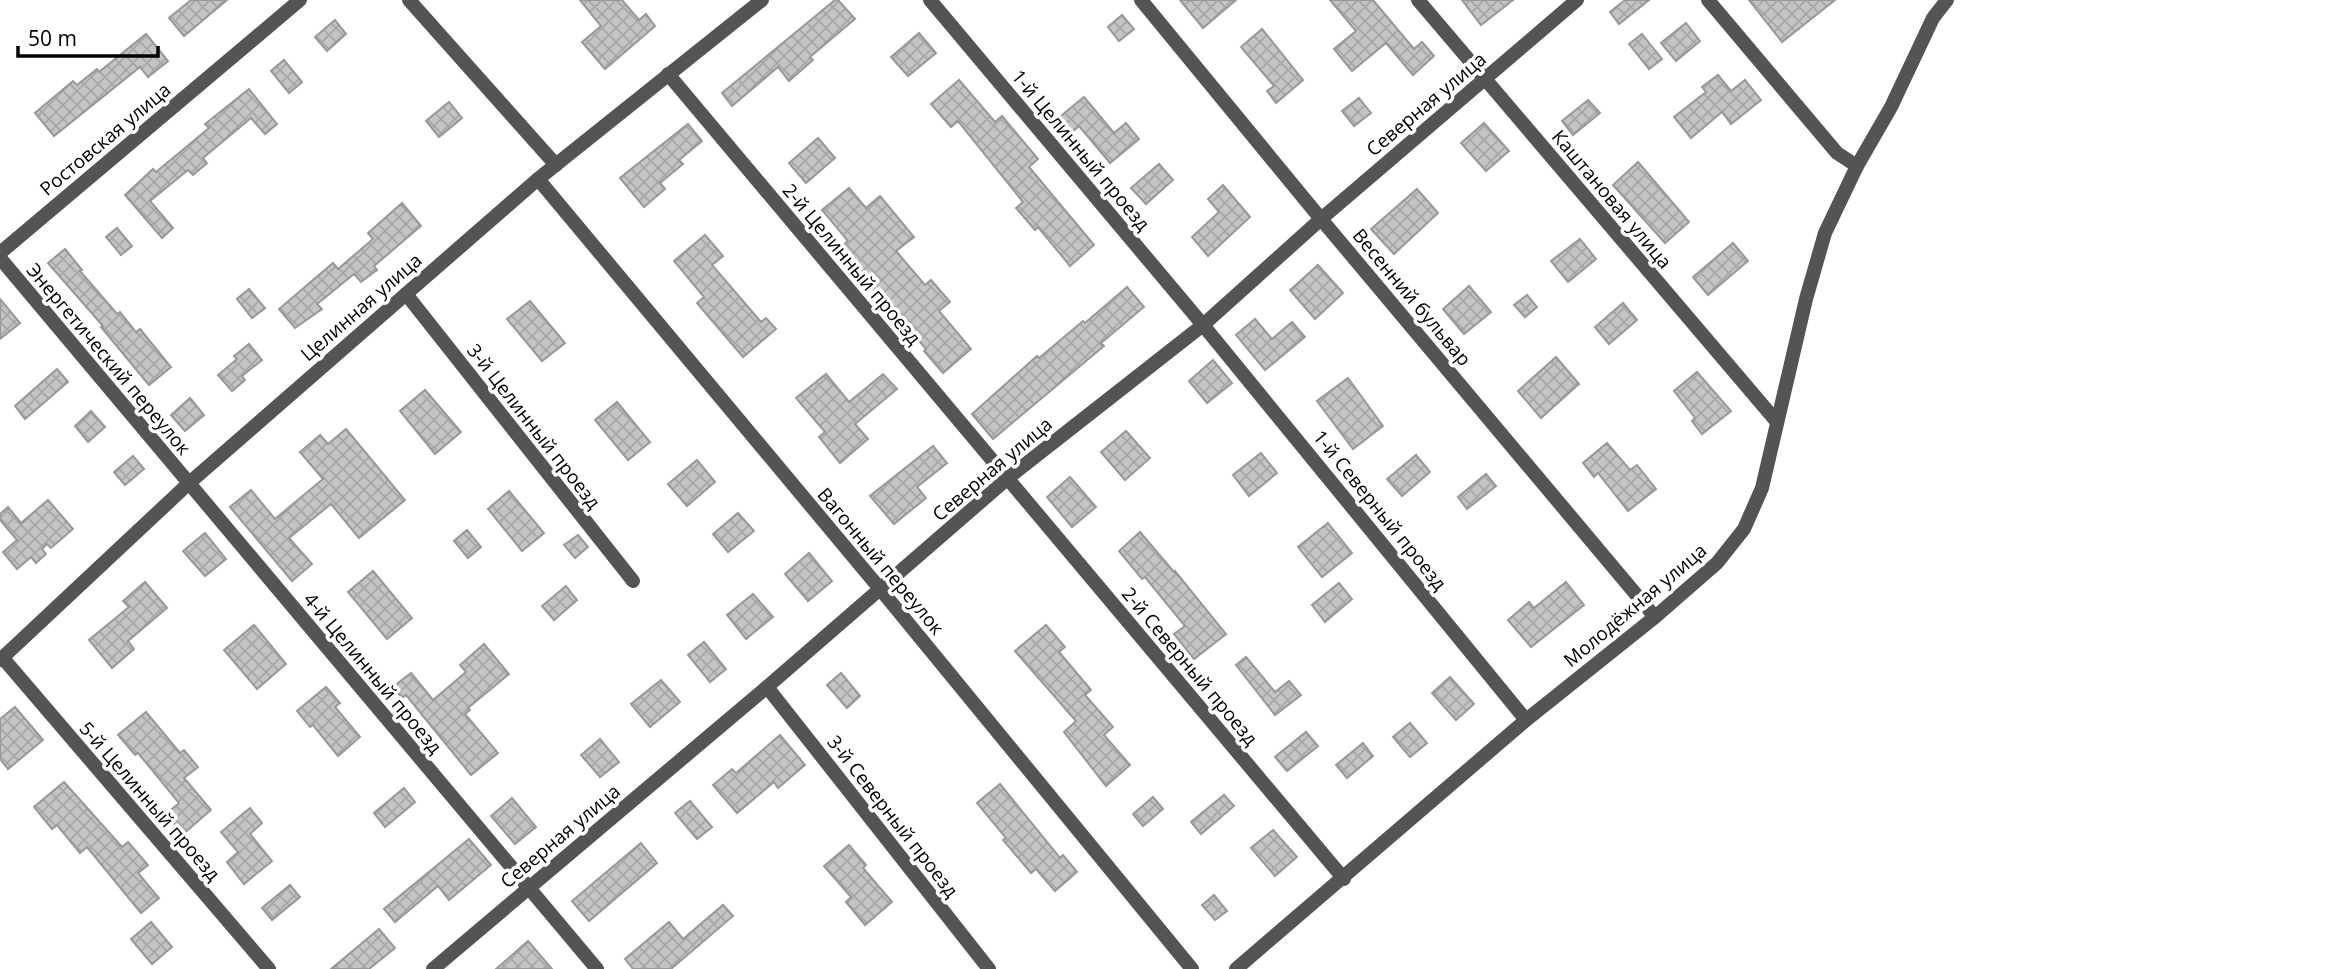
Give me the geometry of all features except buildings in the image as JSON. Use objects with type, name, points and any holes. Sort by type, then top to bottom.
[{"type":"street","name":"Ростовская улица","points":[[0,255],[300,0]]},
{"type":"street","points":[[409,0],[556,165]]},
{"type":"street","name":"Целинная улица","points":[[1,659],[188,484],[538,179],[762,0]]},
{"type":"street","name":"1-й Целинный проезд","points":[[930,0],[1203,325]]},
{"type":"street","name":"Весенний бульвар","points":[[1141,0],[1655,617]]},
{"type":"street","name":"Каштановая улица","points":[[1418,0],[1777,422]]},
{"type":"street","name":"Северная улица","points":[[433,969],[881,590],[1008,478],[1203,325],[1321,219],[1577,0]]},
{"type":"street","points":[[1708,0],[1837,153],[1857,166]]},
{"type":"street","name":"Молодёжная улица","points":[[1236,969],[1526,720],[1655,617],[1717,563],[1744,529],[1762,488],[1806,299],[1825,233],[1857,166],[1891,107],[1933,18],[1947,0]]},
{"type":"street","name":"2-й Целинный проезд","points":[[668,75],[1008,478]]},
{"type":"street","name":"Вагонный переулок","points":[[538,179],[881,590],[1192,969]]},
{"type":"street","name":"Энергетический переулок","points":[[0,255],[188,484]]},
{"type":"street","name":"3-й Целинный проезд","points":[[406,294],[633,582]]},
{"type":"street","name":"1-й Северный проезд","points":[[1203,325],[1526,720]]},
{"type":"street","name":"2-й Северный проезд","points":[[1008,478],[1344,878]]},
{"type":"street","name":"4-й Целинный проезд","points":[[188,484],[597,969]]},
{"type":"street","name":"5-й Целинный проезд","points":[[1,659],[269,969]]},
{"type":"street","name":"3-й Северный проезд","points":[[767,687],[989,969]]}]
